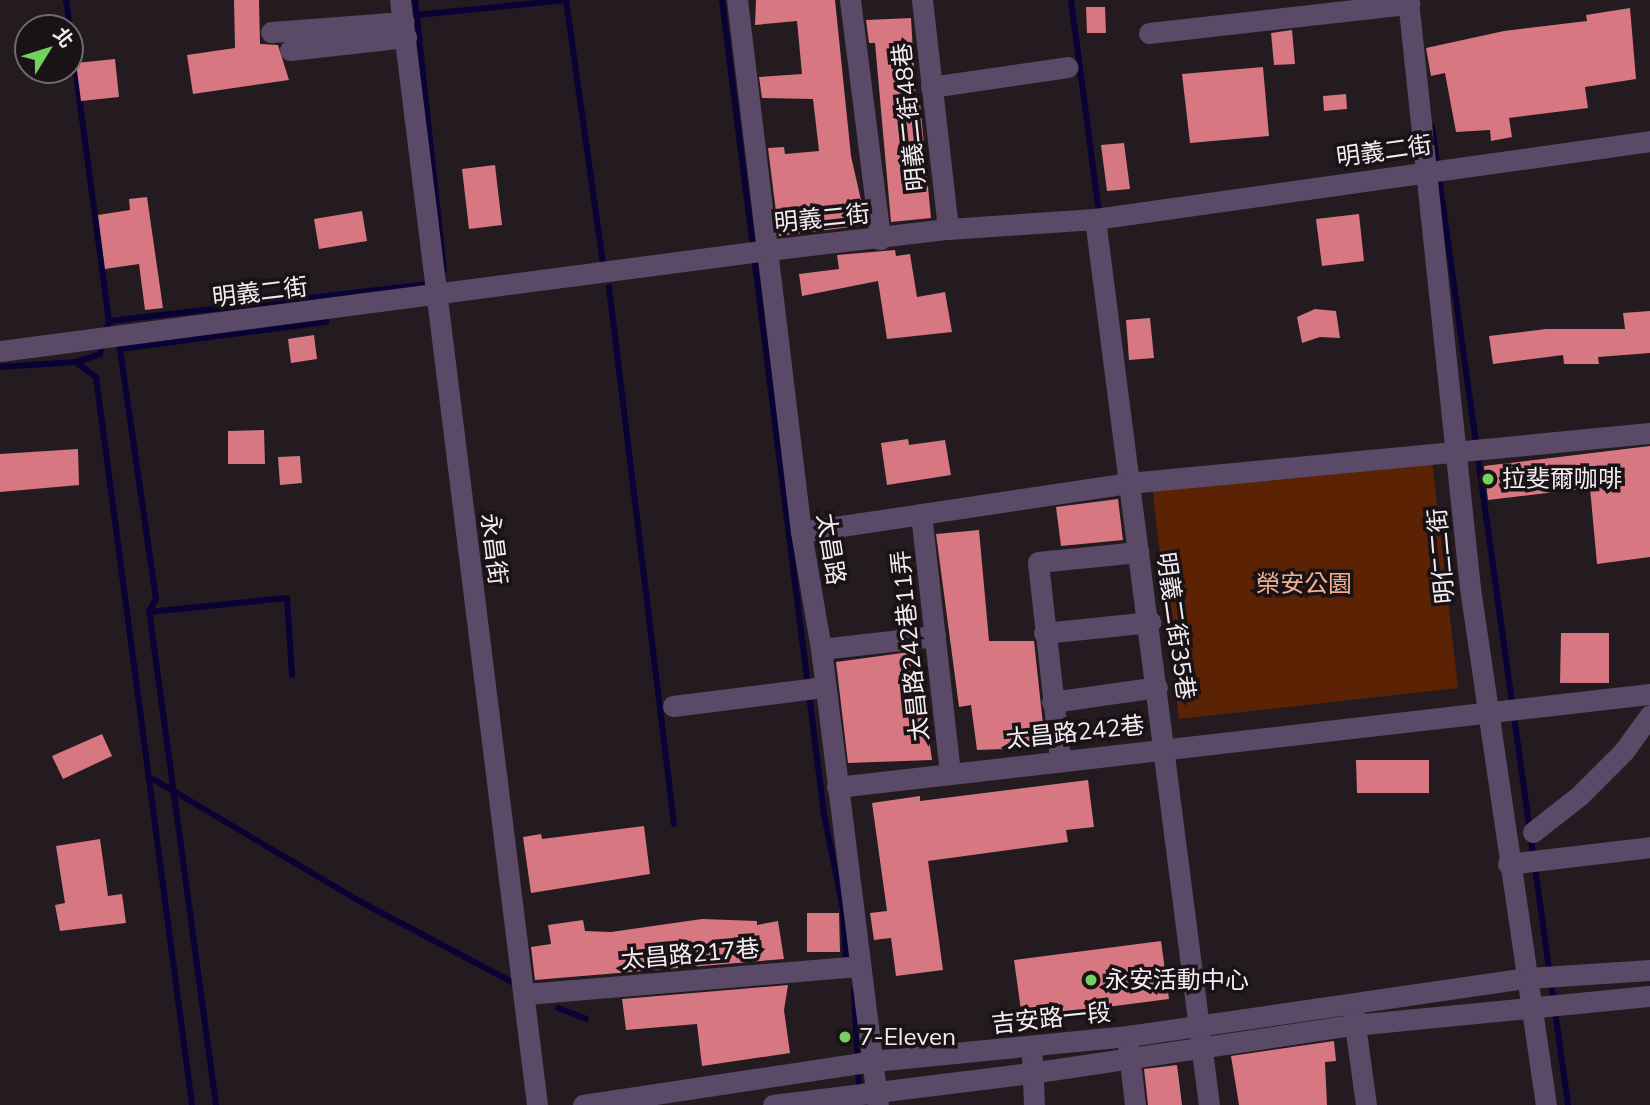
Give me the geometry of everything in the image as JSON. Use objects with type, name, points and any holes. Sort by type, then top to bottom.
[{"type":"street","name":"永昌街","points":[[400,0],[434,297],[526,994],[537,1105]]},
{"type":"street","name":"太昌路","points":[[737,0],[801,532],[821,649],[823,687],[877,1097]]},
{"type":"street","points":[[850,0],[880,239]]},
{"type":"street","name":"明義二街48巷","points":[[922,0],[948,229]]},
{"type":"street","points":[[1149,33],[1409,2]]},
{"type":"street","name":"明仁二街","points":[[1409,2],[1486,713],[1546,1105]]},
{"type":"street","points":[[271,32],[405,30]]},
{"type":"street","points":[[290,50],[405,30]]},
{"type":"street","points":[[931,87],[1068,67]]},
{"type":"street","name":"明義二街","points":[[0,351],[434,297],[768,250],[948,229],[1095,219],[1650,141]]},
{"type":"street","name":"明義二街35巷","points":[[1095,219],[1150,622],[1209,1105]]},
{"type":"street","points":[[801,532],[1129,483],[1650,433]]},
{"type":"street","name":"太昌路242巷11弄","points":[[921,514],[950,772]]},
{"type":"street","points":[[1060,759],[1038,562],[1139,552]]},
{"type":"street","points":[[1044,633],[1150,622]]},
{"type":"street","points":[[821,649],[934,636]]},
{"type":"street","points":[[673,706],[823,687]]},
{"type":"street","points":[[1052,702],[1157,687]]},
{"type":"street","name":"太昌路242巷","points":[[837,787],[1060,759],[1650,694]]},
{"type":"street","points":[[1533,832],[1580,795],[1624,751],[1650,715]]},
{"type":"street","points":[[1624,751],[1650,748]]},
{"type":"street","points":[[1508,864],[1650,847]]},
{"type":"street","name":"太昌路217巷","points":[[526,994],[858,966]]},
{"type":"street","name":"吉安路一段","points":[[773,1105],[877,1097],[1128,1059],[1201,1037],[1352,1001],[1528,978],[1650,970]]},
{"type":"street","name":"吉安路一段","points":[[583,1105],[873,1061],[1128,1036],[1201,1037],[1354,1025],[1650,996]]},
{"type":"street","points":[[1352,1001],[1366,1105]]},
{"type":"street","points":[[1128,1036],[1128,1059],[1135,1105]]},
{"type":"street","points":[[1034,1046],[1031,1073],[1034,1105]]},
{"type":"green space","name":"榮安公園","points":[[1431,451],[1458,688],[1179,719],[1151,476]]},
{"type":"building","points":[[234,0],[259,0],[260,44],[278,45],[289,80],[193,94],[187,55],[235,48]]},
{"type":"building","points":[[756,0],[835,0],[851,156],[863,209],[856,209],[858,226],[779,236],[768,148],[784,147],[785,154],[819,151],[813,99],[762,98],[759,77],[802,74],[797,21],[755,25]]},
{"type":"building","points":[[1086,7],[1105,7],[1106,33],[1087,33]]},
{"type":"building","points":[[1630,8],[1636,79],[1585,87],[1588,108],[1509,118],[1512,137],[1491,141],[1490,130],[1456,132],[1445,73],[1431,76],[1426,48],[1504,31],[1587,21],[1586,15]]},
{"type":"building","points":[[911,18],[916,103],[920,103],[931,218],[891,222],[875,43],[869,43],[866,20]]},
{"type":"building","points":[[1292,30],[1295,64],[1274,65],[1271,33]]},
{"type":"building","points":[[115,59],[119,97],[81,101],[79,84],[84,84],[84,62]]},
{"type":"building","points":[[1263,67],[1269,136],[1190,143],[1182,74]]},
{"type":"building","points":[[1346,94],[1347,109],[1324,111],[1323,96]]},
{"type":"building","points":[[1124,143],[1130,189],[1107,191],[1101,145]]},
{"type":"building","points":[[495,165],[502,225],[469,229],[462,169]]},
{"type":"building","points":[[147,197],[163,308],[145,310],[139,264],[105,269],[98,215],[130,210],[129,199]]},
{"type":"building","points":[[362,211],[367,241],[319,249],[314,219]]},
{"type":"building","points":[[1359,214],[1364,261],[1322,266],[1316,219]]},
{"type":"building","points":[[895,250],[896,256],[910,254],[917,297],[945,292],[952,332],[887,339],[878,281],[802,296],[799,274],[839,269],[837,255]]},
{"type":"building","points":[[1315,309],[1336,311],[1340,338],[1320,337],[1302,343],[1297,317]]},
{"type":"building","points":[[1650,311],[1650,353],[1598,357],[1599,364],[1564,364],[1563,355],[1493,364],[1489,336],[1546,329],[1625,329],[1623,313]]},
{"type":"building","points":[[1150,318],[1154,358],[1129,360],[1126,320]]},
{"type":"building","points":[[314,335],[317,359],[291,363],[288,339]]},
{"type":"building","points":[[264,430],[265,464],[228,464],[228,431]]},
{"type":"building","points":[[908,439],[909,445],[945,440],[951,475],[887,485],[881,443]]},
{"type":"building","points":[[1650,446],[1650,557],[1597,564],[1590,488],[1488,500],[1484,466]]},
{"type":"building","points":[[78,449],[79,485],[0,492],[0,454]]},
{"type":"building","points":[[300,456],[302,483],[280,485],[278,457]]},
{"type":"building","points":[[1118,499],[1123,540],[1061,546],[1056,507]]},
{"type":"building","points":[[979,530],[989,641],[1034,641],[1045,743],[1032,744],[1033,748],[977,750],[971,705],[959,707],[936,534]]},
{"type":"building","points":[[1561,633],[1609,633],[1609,683],[1560,683]]},
{"type":"building","points":[[917,651],[932,760],[848,763],[836,662]]},
{"type":"building","points":[[102,734],[112,756],[63,779],[52,756]]},
{"type":"building","points":[[1356,760],[1429,760],[1429,793],[1357,793]]},
{"type":"building","points":[[1088,780],[1094,827],[1066,830],[1068,842],[928,861],[943,970],[896,976],[891,938],[874,940],[870,913],[887,911],[872,803],[920,796],[920,801]]},
{"type":"building","points":[[644,826],[650,874],[531,893],[523,837],[541,834],[542,839]]},
{"type":"building","points":[[100,839],[108,896],[122,894],[126,923],[60,931],[55,905],[65,903],[56,846]]},
{"type":"building","points":[[807,913],[839,913],[840,952],[807,952]]},
{"type":"building","points":[[702,919],[757,921],[757,925],[778,921],[784,959],[535,980],[531,947],[551,944],[548,925],[583,920],[585,931],[611,932]]},
{"type":"building","name":"永安活動中心","points":[[1161,941],[1169,999],[1022,1018],[1014,960]]},
{"type":"building","points":[[788,985],[784,1010],[790,1053],[702,1066],[697,1024],[626,1030],[622,999]]},
{"type":"building","points":[[1334,1041],[1336,1061],[1325,1062],[1327,1105],[1239,1105],[1231,1056]]},
{"type":"building","points":[[1177,1065],[1182,1105],[1148,1105],[1144,1069]]},
{"type":"waterway","points":[[66,0],[68,14]]},
{"type":"waterway","points":[[415,0],[444,270]]},
{"type":"waterway","points":[[417,15],[566,0],[603,264]]},
{"type":"waterway","points":[[722,0],[824,814],[843,909],[846,956]]},
{"type":"waterway","points":[[1071,0],[1099,213]]},
{"type":"waterway","points":[[0,367],[76,362],[100,354],[109,321],[77,84]]},
{"type":"waterway","points":[[1432,127],[1568,1105]]},
{"type":"waterway","points":[[109,321],[427,284]]},
{"type":"waterway","points":[[609,287],[674,824]]},
{"type":"waterway","points":[[216,1105],[149,612],[156,599],[120,349],[326,322]]},
{"type":"waterway","points":[[76,362],[96,377],[192,1105]]},
{"type":"waterway","points":[[149,612],[287,598],[292,675]]},
{"type":"waterway","points":[[148,776],[361,902],[518,985]]},
{"type":"waterway","points":[[854,991],[860,1105]]},
{"type":"waterway","points":[[558,1008],[586,1019]]},
{"type":"place","name":"拉斐爾咖啡","points":[[1488,479]]},
{"type":"place","name":"永安活動中心","points":[[1091,980]]},
{"type":"place","name":"7-Eleven","points":[[845,1037]]}]
